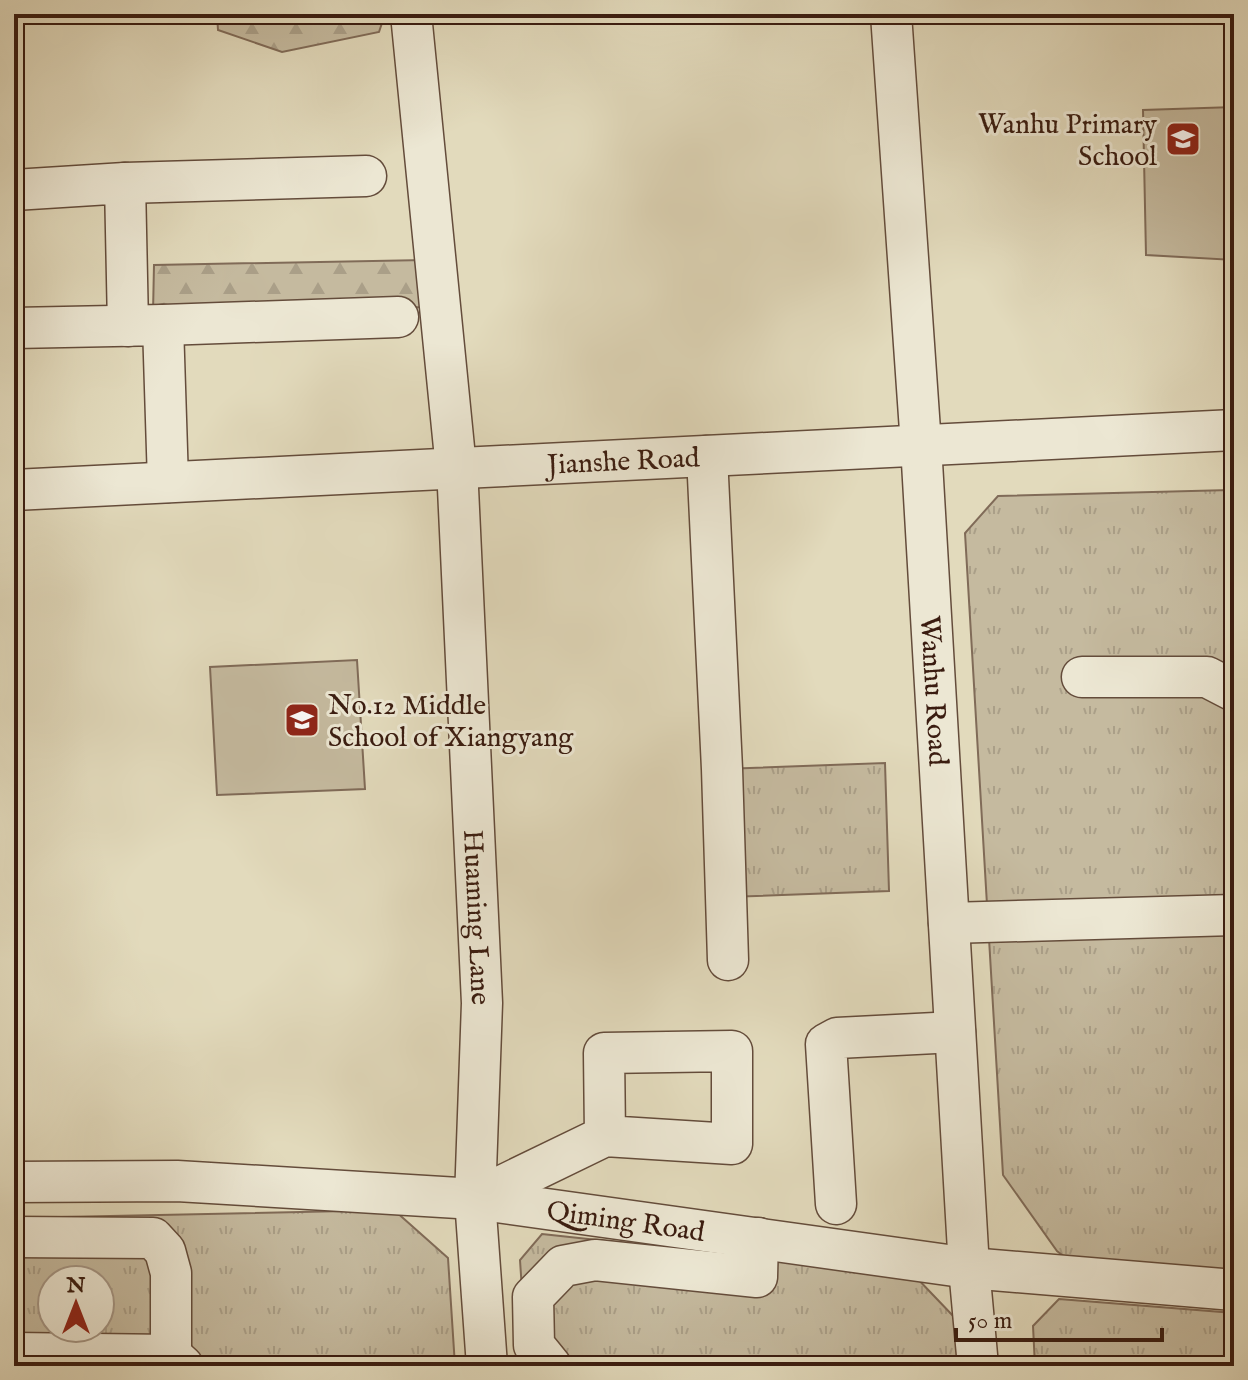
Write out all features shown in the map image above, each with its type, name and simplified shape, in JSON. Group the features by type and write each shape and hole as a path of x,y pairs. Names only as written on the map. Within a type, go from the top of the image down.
{"street":[{"name":"Huaming Lane","path":"411,14 457,468 482,1003 475,1199 487,1366"},
{"name":"Wanhu Road","path":"891,14 921,445 969,1268 978,1366"},
{"path":"14,190 125,183 366,176"},
{"path":"125,183 168,482"},
{"path":"14,328 398,317"},
{"name":"Jianshe Road","path":"14,490 1234,430"},
{"path":"707,456 728,960"},
{"path":"1082,677 1207,677 1234,691"},
{"path":"949,923 1234,915"},
{"path":"836,1204 826,1044 837,1038 955,1032"},
{"path":"475,1199 605,1136"},
{"name":"Qiming Road","path":"14,1182 177,1181 475,1199 969,1268 1234,1290"},
{"path":"14,1237 153,1238 165,1251 171,1273 177,1360 14,1353"},
{"path":"551,1366 534,1345 533,1297 563,1266 595,1260 757,1277 758,1238"}],"green space":[{"path":"217,14 385,14 379,32 282,52 218,30"},
{"path":"1234,107 1234,260 1146,255 1143,110"},
{"path":"425,260 427,307 153,313 154,265"},
{"path":"1230,490 1234,508 1234,1290 1092,1278 1057,1251 1003,1175 965,533 998,496"},
{"path":"357,660 365,789 217,795 210,667"},
{"path":"885,763 889,891 727,897 722,769"},
{"path":"394,1210 448,1258 455,1366 14,1366 14,1218"},
{"path":"542,1234 913,1274 956,1319 958,1366 527,1366 520,1260"},
{"path":"1059,1299 1234,1313 1234,1366 1035,1366 1033,1326"}],"place":[{"name":"Wanhu Primary School","path":"1183,139"},
{"name":"No.12 Middle School of Xiangyang","path":"302,720"}]}
